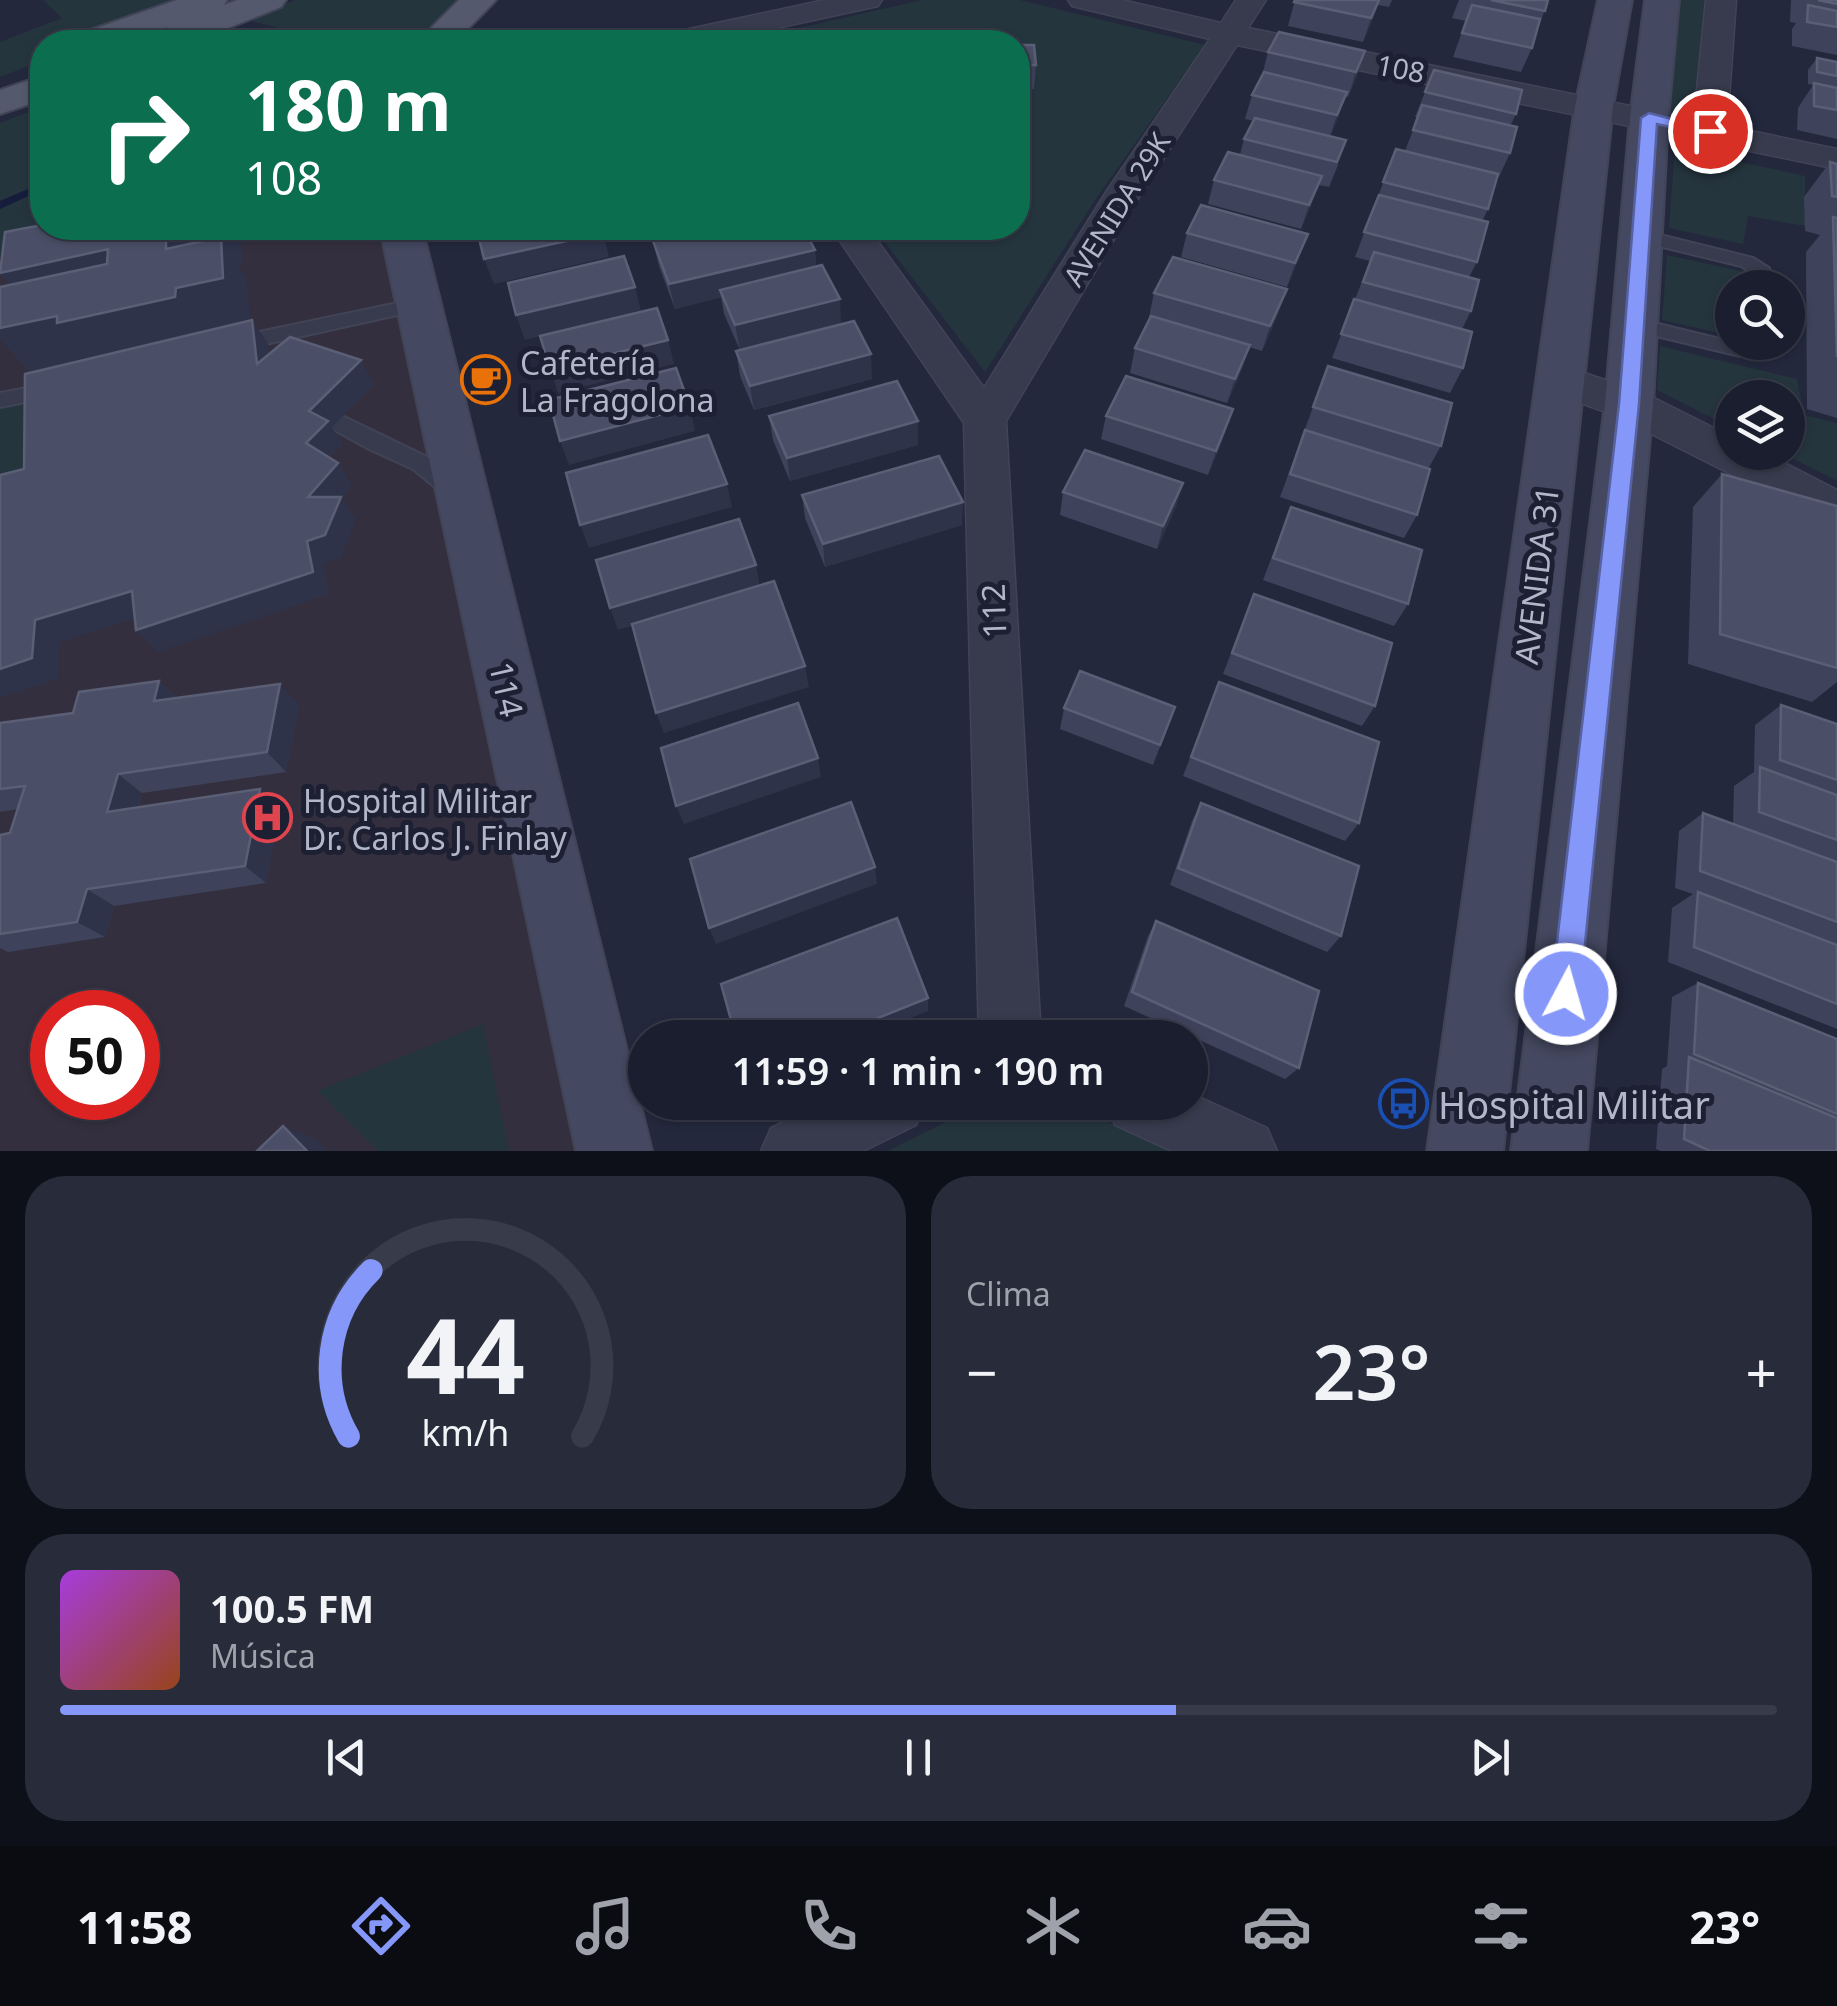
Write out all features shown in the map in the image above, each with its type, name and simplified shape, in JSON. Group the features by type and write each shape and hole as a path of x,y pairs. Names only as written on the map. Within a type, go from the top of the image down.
{"main road":[{"path":"126,30 210,0"},
{"path":"190,30 269,0"},
{"path":"448,30 479,0"},
{"name":"AVENIDA 31","path":"1465,1151 1594,106 1615,0"},
{"path":"1549,1151 1629,404 1649,118 1662,0"},
{"path":"0,77 30,80"},
{"path":"0,103 30,87"},
{"name":"114","path":"403,240 614,1151"}],"street":[{"path":"759,30 867,0"},
{"name":"108","path":"1083,0 1837,159"},
{"name":"AVENIDA 29K","path":"985,420 1124,192 1251,0"},
{"path":"1710,131 1721,0"},
{"path":"858,240 985,420"},
{"path":"1560,380 1629,404 1837,510"},
{"name":"112","path":"985,420 1009,1020"},
{"path":"794,1151 857,1120"},
{"path":"1177,1120 1244,1151"}],"lane":[{"path":"1640,236 1748,262 1760,270"},
{"path":"219,348 417,305"},
{"path":"320,346 327,324"},
{"path":"1634,324 1715,342"},
{"path":"0,400 70,386"},
{"path":"302,390 302,402 331,422 420,463 462,497"}],"shaded area":[{"path":"43,0 213,0 127,30 31,30 62,18"},
{"path":"295,0 458,0 429,30 289,30 247,20"},
{"path":"922,0 1020,0 1205,45 1097,197 985,372 883,240 1030,240 1030,30 790,30"},
{"path":"1673,0 1711,0 1701,123 1658,115"},
{"path":"30,30 30,66 0,77 0,42"},
{"path":"30,112 30,240 43,240 0,257 0,123"},
{"path":"1675,148 1805,176 1805,226 1748,216 1743,244 1669,228"},
{"name":"Hospital Militar Dr. Carlos J. Finlay","path":"43,240 404,240 619,1151 0,1151 0,257"},
{"path":"1667,255 1736,270 1715,270 1715,332 1662,320"},
{"path":"1660,346 1797,380 1715,380 1715,419 1657,390"},
{"path":"37,384 33,486 0,495 0,394"},
{"path":"1805,415 1837,423 1837,481 1805,465"},
{"path":"483,1024 509,1151 378,1151 317,1091"},
{"path":"950,1120 1104,1120 1172,1151 888,1151"}],"building":[{"path":"1295,0 1379,0 1371,18"},
{"path":"1491,0 1548,0 1545,11"},
{"path":"1472,5 1540,19 1532,48 1462,33"},
{"path":"1808,5 1837,11 1837,27 1807,22"},
{"path":"1279,32 1365,51 1356,72 1268,52"},
{"path":"1030,45 1034,45 1036,65 1030,65"},
{"path":"1817,58 1837,62 1837,76 1817,72"},
{"path":"1434,70 1522,90 1516,114 1425,92"},
{"path":"1264,72 1347,92 1337,115 1252,95"},
{"path":"1814,83 1837,88 1837,110 1814,106"},
{"path":"1422,105 1517,127 1510,153 1413,130"},
{"path":"1255,118 1346,140 1337,162 1244,139"},
{"path":"1396,149 1498,174 1488,209 1383,182"},
{"path":"1228,152 1322,176 1309,205 1214,180"},
{"path":"1830,162 1837,164 1837,197 1832,196"},
{"path":"1379,195 1488,222 1477,262 1364,232"},
{"path":"1201,205 1308,234 1295,263 1187,233"},
{"path":"1833,217 1837,218 1837,357"},
{"path":"30,227 30,240 166,240 166,249 221,240 223,278 176,288 175,297 57,323 57,316 0,328 0,287 107,264 108,249 0,273 5,232"},
{"path":"479,240 571,240 484,259"},
{"path":"810,240 815,250 669,284 653,241"},
{"path":"1374,252 1479,280 1471,311 1363,282"},
{"path":"624,256 635,287 516,315 508,283"},
{"path":"1173,257 1287,289 1270,326 1154,293"},
{"path":"822,265 840,299 735,325 720,290"},
{"path":"1354,299 1472,332 1463,368 1341,334"},
{"path":"657,308 668,340 550,369 540,336"},
{"path":"1151,316 1250,345 1235,379 1135,348"},
{"path":"252,320 257,364 290,337 361,360 309,411 328,421 306,443 338,463 308,497 341,497 325,535 307,541 313,572 136,630 132,591 35,620 32,658 0,669 0,475 24,469 25,374"},
{"path":"854,321 871,354 750,386 736,351"},
{"path":"1328,366 1452,403 1441,446 1313,407"},
{"path":"676,368 690,407 560,441 549,400"},
{"path":"1126,376 1233,409 1216,451 1106,416"},
{"path":"897,381 918,421 787,458 769,416"},
{"path":"1305,430 1430,469 1417,515 1290,474"},
{"path":"708,435 727,484 580,525 566,473"},
{"path":"1085,450 1183,483 1163,526 1063,492"},
{"path":"939,456 963,502 823,544 802,495"},
{"path":"1722,474 1837,506 1837,668 1720,634"},
{"path":"1291,507 1422,550 1408,604 1273,558"},
{"path":"739,519 756,565 610,608 596,560"},
{"path":"774,581 805,666 656,713 632,624"},
{"path":"1254,594 1392,643 1375,706 1232,653"},
{"path":"1080,671 1175,707 1160,745 1064,708"},
{"path":"159,681 154,701 280,684 267,752 118,774 107,812 260,789 245,866 87,889 77,922 0,934 0,835 10,833 25,786 0,789 0,723 73,713 79,692"},
{"path":"1219,682 1379,742 1359,823 1191,757"},
{"path":"798,703 818,758 676,806 661,748"},
{"path":"1781,705 1837,724 1837,780 1780,760"},
{"path":"1760,767 1837,795 1837,840 1759,812"},
{"path":"851,802 875,867 709,928 690,859"},
{"path":"1201,803 1359,866 1341,936 1178,868"},
{"path":"1703,813 1837,862 1837,922 1700,871"},
{"path":"1698,892 1837,945 1837,1004 1694,947"},
{"path":"897,918 928,998 873,1020 731,1020 721,984"},
{"path":"1156,921 1319,991 1299,1068 1208,1027 1208,1020 1194,1020 1132,992"},
{"path":"1698,983 1837,1039 1837,1114 1694,1054"},
{"path":"1689,1057 1837,1118 1837,1151 1710,1151 1684,1139"},
{"path":"283,1126 307,1151 257,1151"}],"waterway":[{"path":"0,205 30,191"}],"place":[{"name":"Cafetería La Fragolona","path":"485,380"},
{"name":"Hospital Militar Dr. Carlos J. Finlay","path":"268,818"},
{"name":"Hospital Militar","path":"1403,1104"}],"route":[{"path":"1566,994 1629,404 1649,118 1710,131"}]}
